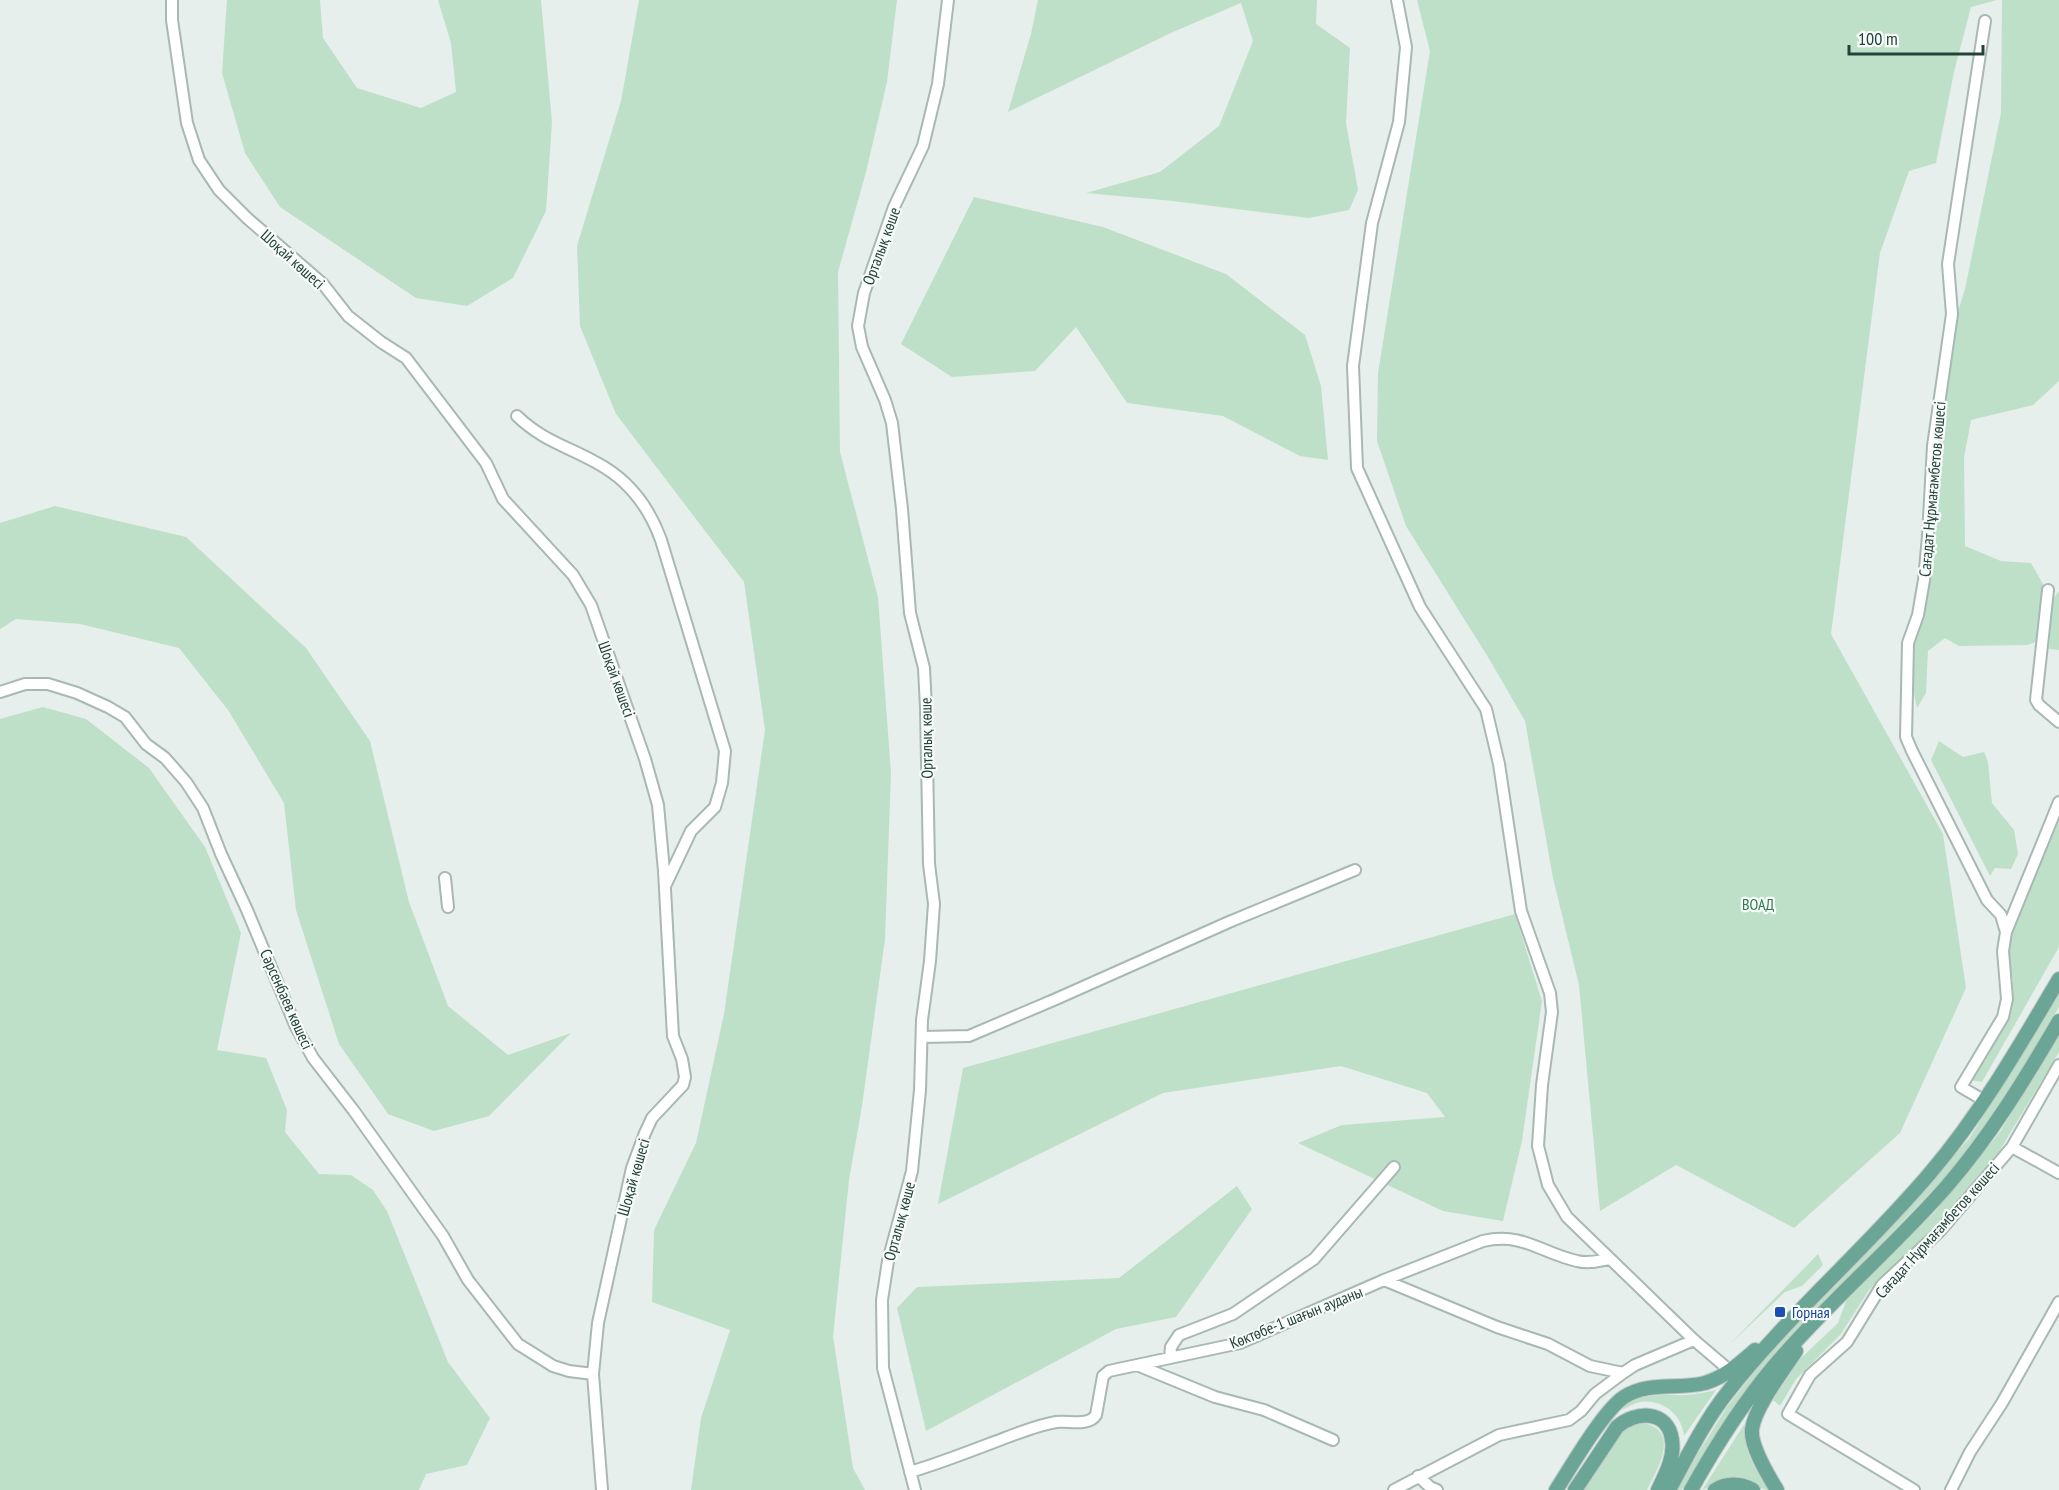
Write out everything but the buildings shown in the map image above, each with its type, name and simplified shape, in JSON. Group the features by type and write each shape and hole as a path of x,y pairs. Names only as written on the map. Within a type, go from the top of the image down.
{"main road":[{"path":"1669,1490 1735,1375 1789,1322 1931,1172 1985,1101 2059,979"},
{"path":"1691,1490 1713,1450 1774,1366 1815,1321 1902,1236 1983,1142 2003,1114 2059,1021"},
{"path":"1777,1490 1756,1450 1752,1431 1757,1413 1815,1321"},
{"path":"1556,1490 1607,1413 1624,1396 1652,1387 1704,1383 1735,1375"},
{"path":"1575,1490 1617,1427 1626,1420 1645,1414 1665,1424 1673,1441 1670,1463 1658,1490"},
{"path":"1715,1490 1734,1484 1750,1488"}],"street":[{"name":"Шоқай көшесі","path":"172,0 172,20 187,123 199,160 219,190 247,218 323,284 348,316 406,358 486,463 503,499 573,575 591,606 645,759 658,806 674,1036 685,1077 683,1085 652,1119 632,1168 597,1323 593,1374 602,1490"},
{"name":"Орталық көше","path":"915,1490 883,1368 882,1300 888,1261 912,1171 934,904 929,864 924,668 910,613 902,508 892,423 885,400 862,347 858,326 864,293 894,207 923,146 938,84 948,0"},
{"path":"1397,0 1407,47 1399,122 1372,223 1353,366 1357,468 1420,608 1486,709 1499,764 1521,911 1550,993 1552,1012 1542,1085 1538,1146 1548,1185 1567,1217 1694,1340 1735,1375"},
{"name":"Сағадат Нұрмағамбетов көшесі","path":"1985,21 1948,264 1952,314 1933,446 1924,580 1918,615 1908,643 1905,712 1906,737 1912,751 1987,900 2001,915 2006,932"},
{"path":"517,416 540,436 598,464 623,481 650,512 662,540 724,751 722,783 715,807 691,831 665,887"},
{"path":"2048,590 2037,700 2039,705 2059,722"},
{"name":"Сәрсенбаев көшесі","path":"0,692 26,684 48,684 77,693 108,707 125,717 146,744 165,758 186,782 203,808 296,1027 313,1058 354,1111 443,1236 468,1280 518,1344 553,1366 593,1374"},
{"path":"1985,1101 1961,1087 2003,1017 2007,999 2003,951 2006,932 2059,802"},
{"path":"922,1037 969,1036 1229,922 1355,870"},
{"path":"446,878 448,907"},
{"name":"Сағадат Нұрмағамбетов көшесі","path":"1914,1490 1788,1414 1809,1375 1847,1342 1882,1285 1940,1231 2012,1147 2059,1065"},
{"path":"2012,1147 2059,1173"},
{"path":"1170,1358 1171,1347 1179,1335 1233,1314 1314,1259 1394,1167"},
{"name":"Көктөбе-1 шағын ауданы","path":"910,1472 952,1459 1024,1431 1058,1422 1093,1420 1096,1415 1103,1376 1109,1371 1240,1343 1384,1280 1483,1241 1500,1237 1515,1239 1578,1262 1591,1263 1609,1259"},
{"path":"1384,1280 1497,1327 1548,1344 1590,1366 1623,1373"},
{"path":"1951,1490 1970,1452 2002,1403 2059,1302"},
{"path":"1394,1490 1499,1435 1569,1420 1581,1411 1595,1394 1635,1365 1694,1340"},
{"path":"1137,1365 1215,1397 1264,1410 1333,1440"},
{"path":"1418,1476 1437,1490"}],"green space":[{"path":"227,0 320,0 323,38 357,88 421,108 456,92 451,43 438,0 541,0 552,122 546,211 513,278 467,306 416,298 280,207 245,153 222,73"},
{"path":"639,0 897,0 887,82 866,172 838,272 840,452 878,597 891,773 885,939 862,1106 849,1180 833,1336 853,1468 865,1490 691,1490 701,1418 730,1330 652,1302 654,1230 696,1143 724,1014 765,730 744,582 616,414 580,326 577,246 621,101"},
{"path":"1038,0 1317,0 1316,24 1350,48 1346,123 1358,190 1349,210 1309,218 1086,193 1160,172 1219,126 1253,41 1241,3 1173,32 1008,112 1031,34"},
{"name":"ВОАД","path":"1417,0 1997,0 1971,7 1954,72 1936,163 1909,171 1880,253 1831,634 1943,834 1966,988 1900,1133 1794,1228 1676,1165 1600,1211 1579,985 1553,878 1525,721 1406,526 1377,441 1378,373 1430,51"},
{"path":"2002,0 2059,0 2059,381 2033,405 1971,420 1964,458 1965,546 2001,561 2031,563 2043,584 2038,641 2027,645 1959,646 1945,638 1928,651 1926,693 1917,708 1910,675 1911,641 1926,605 1935,550 1946,377 1953,327 1965,289 2001,113"},
{"path":"974,197 1103,227 1226,274 1305,335 1321,386 1328,460 1300,456 1223,416 1127,403 1076,327 1035,371 952,377 901,344"},
{"path":"55,506 186,537 306,648 370,741 409,902 448,1006 508,1055 571,1033 489,1116 434,1131 388,1114 339,1044 296,910 284,803 228,710 179,648 80,624 16,619 0,629 0,523"},
{"path":"2059,591 2059,650 2049,649 2053,599"},
{"path":"43,707 86,719 149,768 205,847 241,933 217,1050 266,1058 287,1110 285,1132 319,1174 351,1175 373,1190 387,1211 448,1362 490,1418 467,1465 426,1474 419,1490 0,1490 0,719"},
{"path":"1939,741 1963,757 1984,752 1988,762 1992,803 2014,830 2018,854 2011,869 1995,868 1990,876 1931,760"},
{"path":"2059,821 2059,947 1982,1082 1970,1080 2010,1003 2013,981 2008,952 2015,924"},
{"path":"1515,914 1542,1001 1522,1141 1503,1221 1443,1211 1298,1143 1342,1125 1445,1117 1427,1093 1341,1066 1163,1093 938,1204 963,1068"},
{"path":"2059,994 2059,1007 2012,1089 1976,1145 1785,1344 1731,1411 1682,1490 1675,1490 1727,1407 1780,1339 1969,1139"},
{"path":"2059,1035 2059,1052 2000,1150 1939,1222 1869,1290 1841,1334 1796,1379 1780,1406 1773,1400 1799,1360 1838,1323 1848,1296 1934,1213 2000,1132"},
{"path":"1237,1186 1252,1209 1176,1317 1116,1329 926,1431 897,1308 917,1287 1119,1278"},
{"path":"1818,1254 1823,1265 1802,1286 1785,1292 1729,1345"},
{"path":"1716,1390 1684,1436 1675,1415 1656,1403 1640,1402 1622,1410 1628,1404 1644,1397 1687,1395"},
{"path":"1644,1423 1661,1434 1664,1443 1660,1462 1647,1490 1582,1490 1621,1432 1630,1426"},
{"path":"1745,1423 1748,1450 1754,1466 1769,1490 1751,1483 1740,1482 1702,1490"}],"place":[{"name":"Горная","path":"1780,1312"}]}
